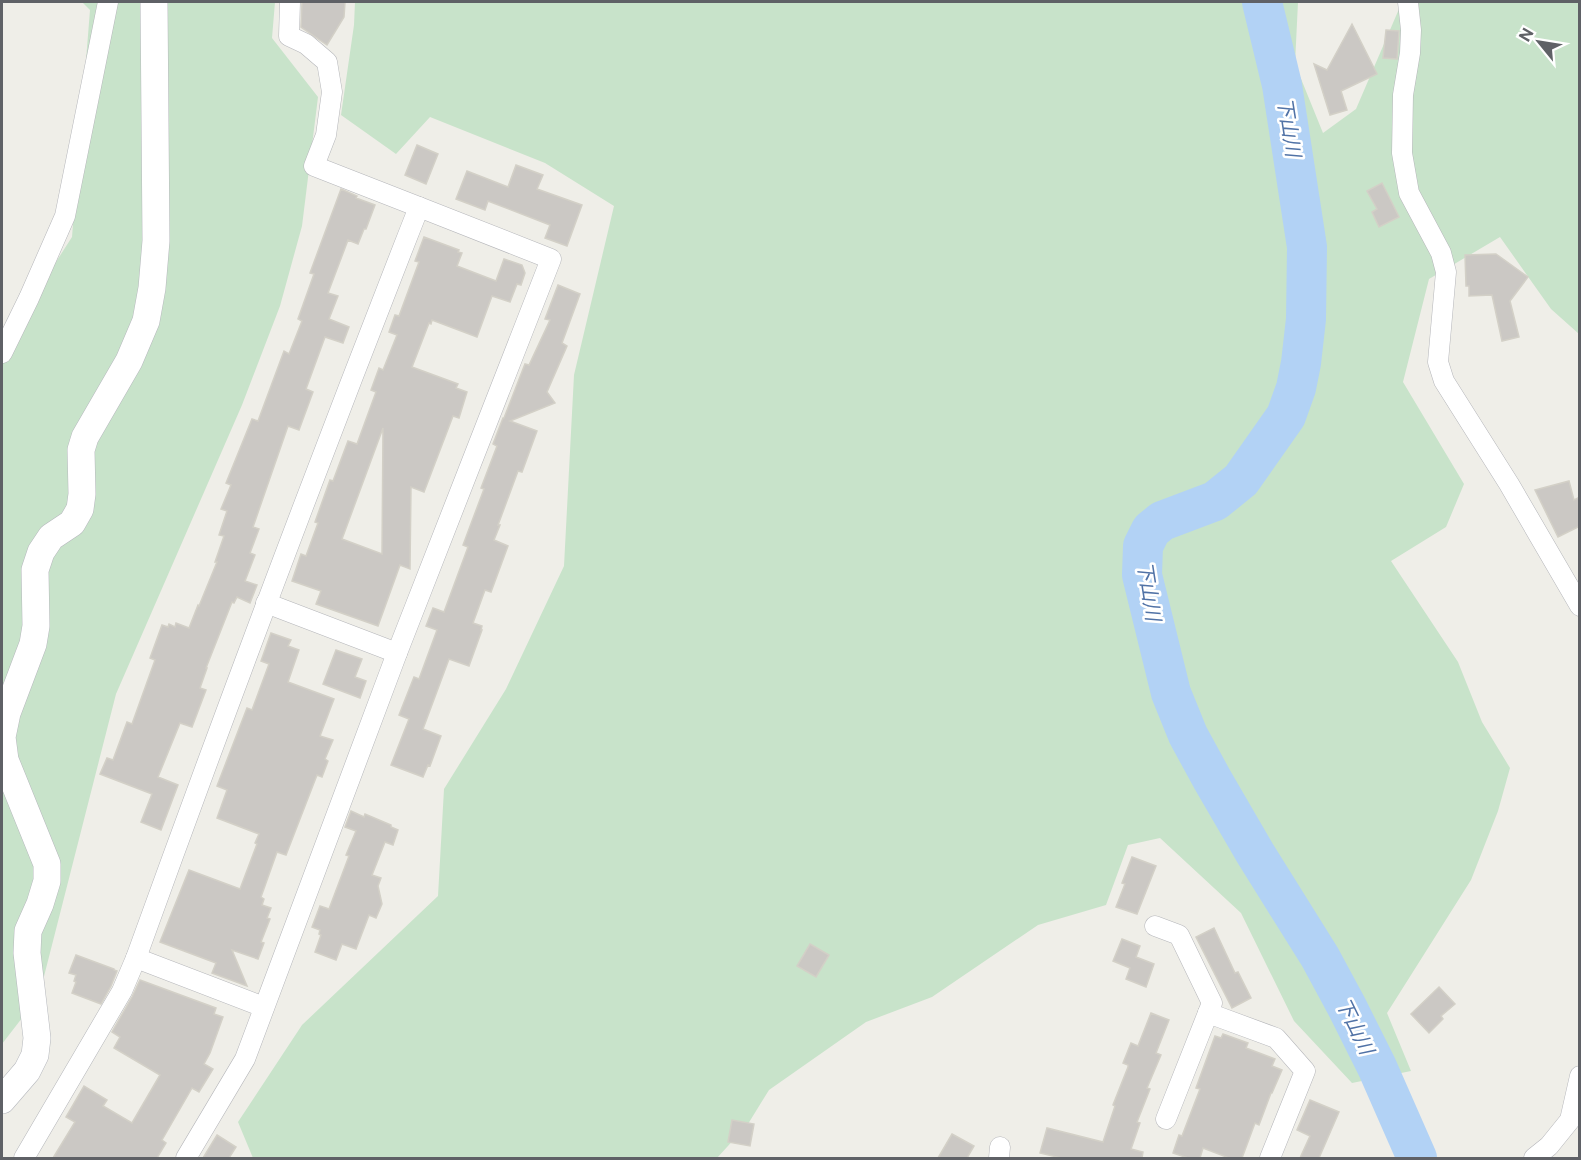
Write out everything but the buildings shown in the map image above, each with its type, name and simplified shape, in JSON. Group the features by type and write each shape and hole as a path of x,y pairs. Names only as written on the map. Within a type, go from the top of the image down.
{"street":[{"path":"2,353 65,216 108,2"},
{"path":"2,1100 27,1071 35,1055 37,1038 27,952 28,931 47,882 47,864 5,760 2,737 7,713 33,644 36,626 35,570 41,552 51,537 72,523 81,509 81,450 85,436 129,361 146,321 152,288 156,241 154,2"},
{"path":"186,1158 245,1059 397,653 551,259 314,166 326,135 332,92 327,62 306,44 289,36 290,2"},
{"path":"1408,2 1411,30 1410,53 1403,95 1402,153 1409,193 1441,253 1446,272 1438,362 1444,381 1509,484 1580,606"},
{"path":"24,1158 122,991 266,603 419,207"},
{"path":"266,603 397,653"},
{"path":"1155,926 1179,935 1212,1003 1166,1119"},
{"path":"136,957 264,1007"},
{"path":"1208,1013 1275,1038 1305,1071 1270,1158"},
{"path":"1534,1158 1549,1146 1570,1120 1580,1076"}],"green space":[{"path":"82,2 275,2 272,38 318,97 302,226 280,306 242,405 116,694 39,996 2,1044 2,346 72,237 90,10"},
{"path":"355,2 1298,2 1295,64 1323,133 1356,109 1402,2 1579,2 1579,334 1551,309 1500,237 1429,279 1403,382 1464,484 1446,527 1391,561 1458,662 1482,722 1510,768 1498,811 1471,880 1387,1013 1411,1071 1352,1083 1294,1021 1241,913 1160,838 1128,845 1106,905 1038,925 932,997 866,1022 769,1090 748,1124 717,1158 253,1158 238,1122 302,1025 438,896 444,789 506,689 564,566 574,375 614,206 545,163 430,117 396,154 341,115 354,25"}],"waterway":[{"name":"下山川","path":"1262,2 1282,85 1307,247 1306,319 1296,388 1286,416 1241,480 1215,501 1162,521 1151,530 1143,546 1142,575 1171,693 1188,735 1255,853 1320,957 1377,1067 1417,1158"}]}
